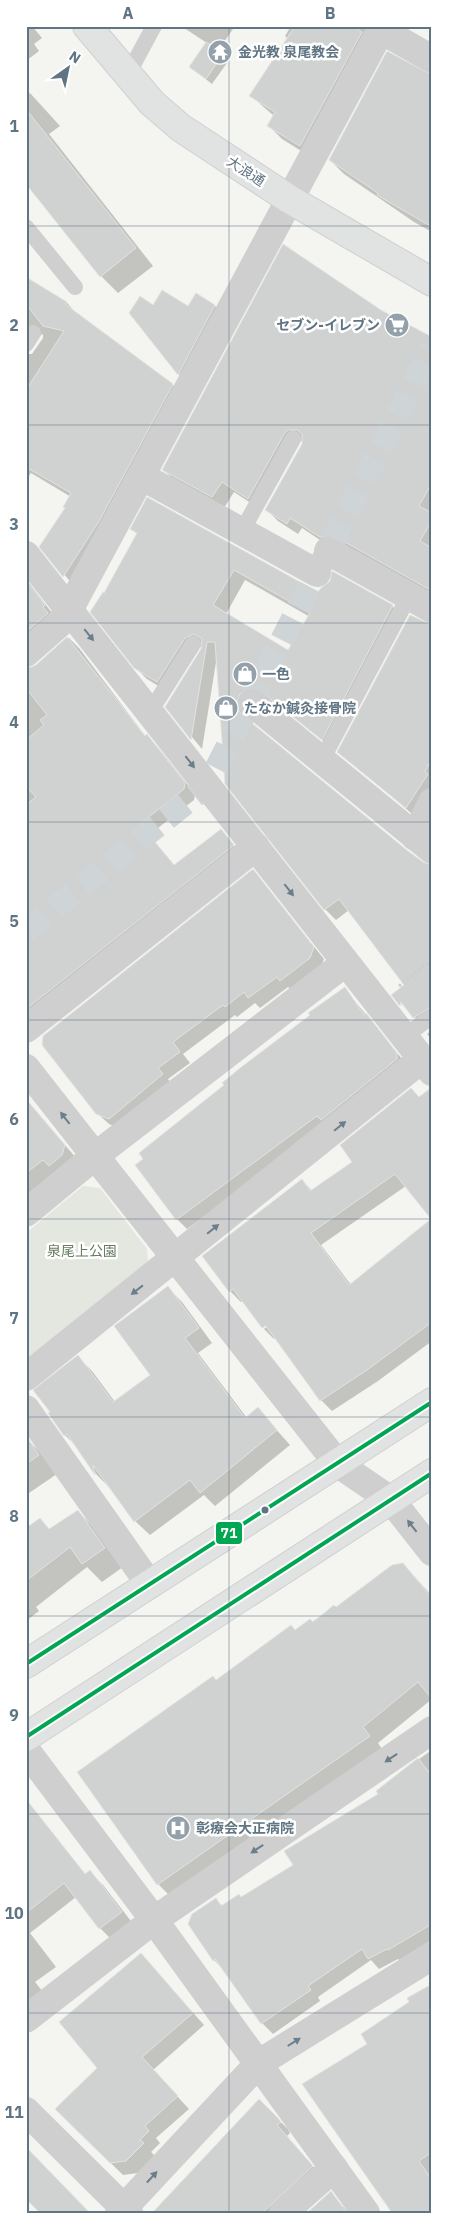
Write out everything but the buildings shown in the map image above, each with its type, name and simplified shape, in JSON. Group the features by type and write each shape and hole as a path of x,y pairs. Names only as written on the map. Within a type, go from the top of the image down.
{"main road":[{"name":"大浪通","path":"87,26 127,76 152,103 181,128 289,199 432,282"},
{"path":"26,1664 432,1402"},
{"path":"26,1737 432,1473"}],"street":[{"path":"26,653 59,624 69,610 382,28 432,59"},
{"path":"141,476 242,531 323,562 420,603"},
{"path":"26,555 427,1066 26,1377"},
{"path":"252,703 423,844 432,802"},
{"path":"26,1028 256,847"},
{"path":"26,1213 95,1156 345,962"},
{"path":"26,1068 338,1464 391,1500 432,1552"},
{"path":"26,1409 150,1584"},
{"path":"26,2020 154,1920 432,1730"},
{"path":"26,1750 154,1920 366,2213"},
{"path":"26,2111 124,2211 259,2064 432,1956"},
{"path":"283,2213 334,2168"}],"lane":[{"path":"127,76 154,26"},
{"path":"26,227 75,287"},
{"path":"242,531 292,439"},
{"path":"322,760 420,603"},
{"path":"150,712 193,644"},
{"path":"404,1037 432,1016"}],"path":[{"path":"378,1004 432,960"}],"green space":[{"name":"泉尾上公園","path":"83,1186 100,1188 147,1249 148,1262 26,1362 26,1233"}],"tunnel":[{"path":"26,931 208,785 432,347"}],"transit line":[{"name":"71","path":"26,1664 432,1402"},
{"name":"71","path":"26,1737 432,1473"}],"place":[{"name":"金光教 泉尾教会","path":"220,52"},
{"name":"セブン-イレブン","path":"397,325"},
{"name":"一色","path":"245,674"},
{"name":"たなか鍼灸接骨院","path":"226,708"},
{"name":"彰療会大正病院","path":"178,1828"}]}
